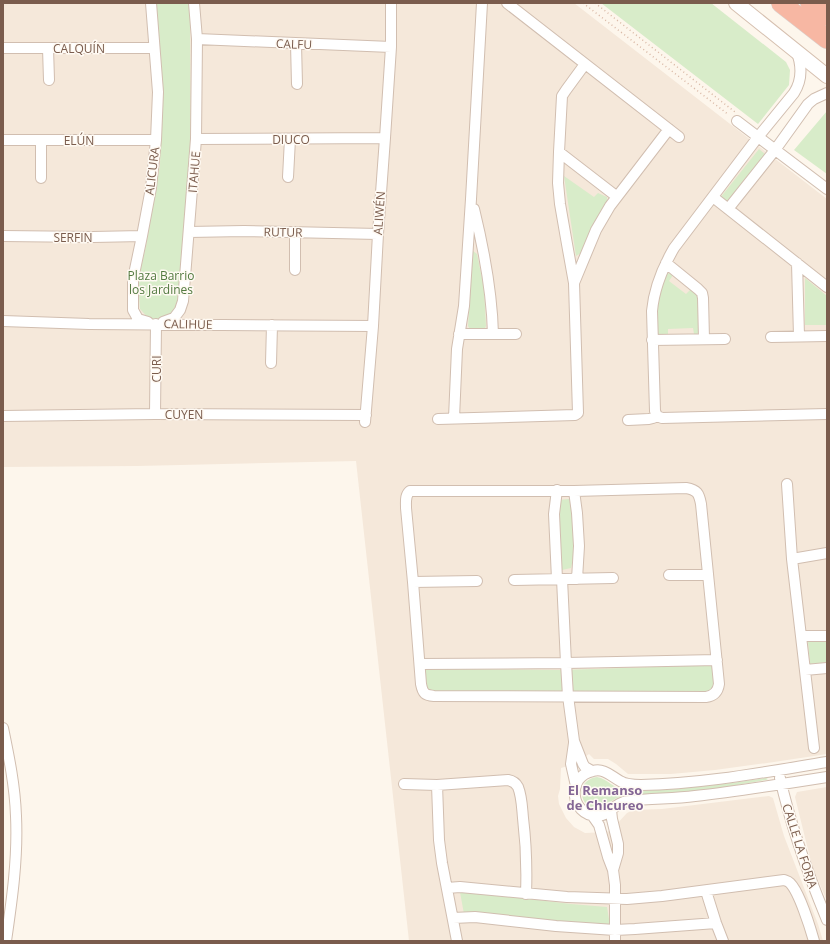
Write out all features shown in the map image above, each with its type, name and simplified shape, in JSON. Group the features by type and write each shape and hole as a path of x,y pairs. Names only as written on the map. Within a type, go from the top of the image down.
{"highway":[{"path":"781,3 827,39"},
{"path":"810,3 827,16"}],"street":[{"name":"ALICURA","path":"151,3 158,92 156,140 151,188 133,279 133,310 138,319 156,324"},
{"name":"ITAHUE","path":"156,324 174,318 180,310 183,301 196,139 197,39 194,3"},
{"name":"ALIWÉN","path":"365,418 373,326 391,47 391,3"},
{"path":"454,418 457,349 464,306 482,3"},
{"path":"507,3 679,137"},
{"path":"736,3 827,76"},
{"name":"CALFU","path":"197,39 391,47"},
{"path":"296,44 296,84"},
{"name":"CALQUÍN","path":"3,48 154,48"},
{"path":"48,48 49,80"},
{"path":"657,416 655,411 652,303 658,282 674,248 798,87 801,69 796,50"},
{"path":"438,419 575,416 578,414 574,283 558,183 562,96 585,64"},
{"path":"728,209 808,104 814,99 827,93"},
{"path":"737,117 774,150 827,189"},
{"path":"574,283 596,230 616,196 669,129"},
{"name":"DIUCO","path":"196,139 385,138"},
{"path":"288,177 290,139"},
{"name":"ELÚN","path":"3,140 156,140"},
{"path":"41,140 41,178"},
{"path":"559,152 616,196"},
{"path":"712,197 827,287"},
{"path":"471,199 488,275 493,334"},
{"name":"RUTUR","path":"189,232 244,231 378,234"},
{"path":"295,232 295,270"},
{"name":"SERFIN","path":"3,236 142,236"},
{"path":"666,263 702,293 704,339"},
{"path":"797,263 799,336"},
{"name":"CALIHUE","path":"3,322 373,326"},
{"name":"CURI","path":"155,414 156,324"},
{"path":"271,363 272,325"},
{"path":"459,334 516,334"},
{"path":"771,338 827,336"},
{"path":"652,340 726,339"},
{"name":"CUYEN","path":"3,416 155,414 365,418"},
{"path":"628,420 649,419 657,416 662,418 827,414"},
{"path":"787,484 792,559 814,748"},
{"path":"686,488 697,493 701,504 717,660 719,687 716,693 710,697 434,696 425,694 422,691 406,508 407,493 410,491 574,490 686,488"},
{"path":"557,490 554,514 568,696 574,741 583,764 592,771"},
{"path":"574,490 579,546 577,579"},
{"path":"792,559 827,553"},
{"path":"669,576 708,575"},
{"path":"514,580 613,578"},
{"path":"413,582 477,581"},
{"path":"801,636 827,636"},
{"path":"420,664 717,660"},
{"path":"805,670 827,668"},
{"path":"3,728 9,755 16,817 13,888 6,941"},
{"path":"574,741 571,764 576,786"},
{"path":"827,762 723,778 639,785 626,784 604,771 596,770 582,776 577,782 574,794 577,804 584,812 592,815 602,815 626,801 694,796 827,777"},
{"name":"CALLE LA FORJA","path":"778,770 803,860 827,920"},
{"path":"404,784 437,785 508,780 517,785 522,803 524,825 527,872 526,894"},
{"path":"437,785 439,840 442,864 457,941"},
{"path":"611,810 618,844 618,853 614,870 615,941"},
{"path":"592,815 599,824 608,857 614,870"},
{"path":"447,888 460,887 567,897 627,899 706,891 784,880 789,881 795,889 814,941"},
{"path":"706,891 723,941"},
{"path":"453,918 475,917 556,926 615,930 716,923"}],"path":[{"path":"583,3 737,117"},
{"path":"595,3 737,117"}],"shaded area":[{"path":"3,3 574,3 827,199 827,754 715,770 671,774 628,774 608,759 594,759 589,754 571,765 561,768 560,789 558,796 559,804 566,818 574,827 585,833 607,832 627,813 633,810 662,809 769,796 773,798 784,836 818,924 823,941 409,941 356,461 137,466 3,467"},
{"path":"827,787 827,901 812,866 795,797 797,792"}],"green space":[{"name":"Plaza Barrio los Jardines","path":"154,3 189,3 190,17 191,203 181,300 168,320 150,320 140,309 138,281 146,246 160,165 162,87"},
{"path":"601,3 711,3 786,62 790,70 789,85 758,124"},
{"path":"827,111 827,174 794,150"},
{"path":"759,149 766,155 728,204 720,198"},
{"path":"564,176 594,197 598,193 607,197 607,202 595,221 583,252 576,256"},
{"path":"473,251 477,254 484,288 486,326 484,330 470,329 468,326"},
{"path":"666,273 673,275 669,281 686,294 691,289 698,296 700,331 697,334 694,334 693,328 668,329 668,335 660,335 657,333 656,304"},
{"path":"805,278 827,296 827,325 805,325"},
{"path":"569,499 574,514 576,546 571,568 562,570 558,512 559,500"},
{"path":"827,641 827,662 810,664 808,642"},
{"path":"715,665 716,686 709,693 427,691 425,669 562,670"},
{"path":"597,777 621,789 632,791 684,788 766,778 768,779 700,791 642,794 620,797 603,807 596,808 585,803 582,788 588,780"},
{"path":"460,892 483,893 607,907 610,925 464,914"}],"district":[{"name":"El Remanso de Chicureo","path":"605,798"}]}
